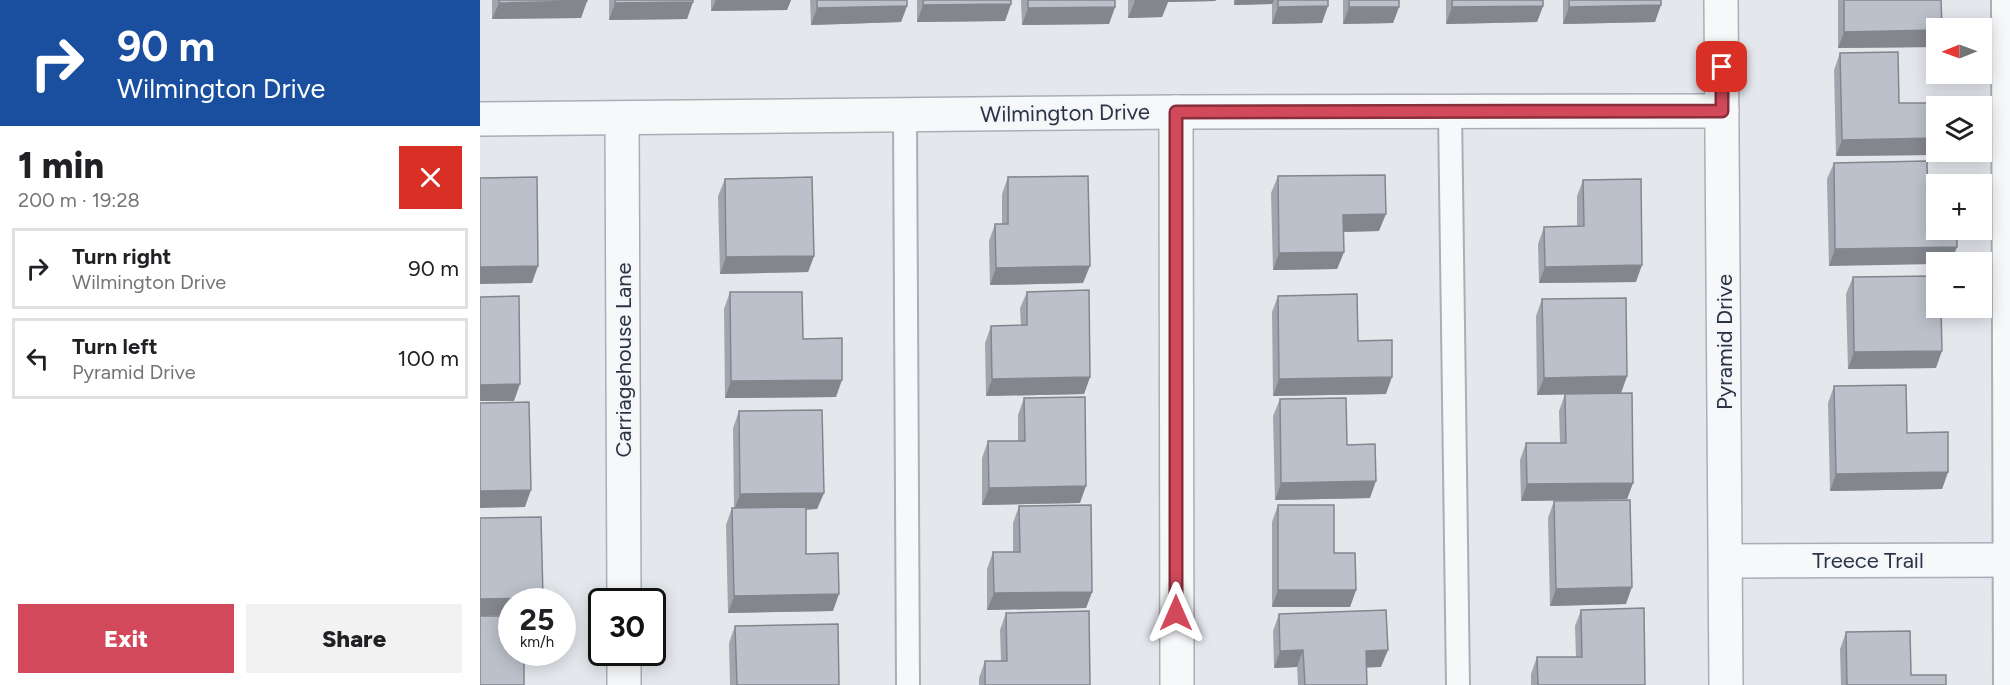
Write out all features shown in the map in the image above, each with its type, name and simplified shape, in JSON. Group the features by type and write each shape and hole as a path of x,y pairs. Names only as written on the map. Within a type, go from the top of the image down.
{"street":[{"name":"Pyramid Drive","path":"1721,0 1726,685"},
{"name":"Wilmington Drive","path":"480,119 1176,112 1722,111"},
{"path":"1176,112 1177,685"},
{"name":"Carriagehouse Lane","path":"622,118 624,588"},
{"name":"Treece Trail","path":"1726,561 2007,560"},
{"path":"624,666 624,685"}],"lane":[{"path":"2003,0 2007,560 2005,685"},
{"path":"1450,111 1458,685"},
{"path":"905,115 908,685"}],"building":[{"path":"499,0 587,0 587,1 499,3"},
{"path":"615,0 693,0 693,2 615,3"},
{"path":"817,0 907,0 907,6 817,8"},
{"path":"923,0 1011,0 1011,4 923,5"},
{"path":"1028,0 1115,0 1115,7 1028,8"},
{"path":"1168,0 1168,1 1135,1"},
{"path":"1278,0 1328,0 1328,6 1278,7"},
{"path":"1349,0 1399,0 1399,7 1349,7"},
{"path":"1452,0 1543,0 1543,6 1452,7"},
{"path":"1569,0 1661,0 1661,5 1569,7"},
{"path":"1844,0 1941,0 1942,18 1926,18 1926,30 1844,32"},
{"path":"1898,52 1899,103 1926,103 1926,138 1842,140 1840,53"},
{"path":"1926,161 1926,240 1957,240 1957,247 1835,249 1834,163"},
{"path":"1385,175 1386,214 1343,215 1344,252 1279,253 1278,176"},
{"path":"1088,176 1090,266 996,268 995,224 1008,224 1008,177"},
{"path":"537,177 538,266 480,267 480,178"},
{"path":"812,177 814,256 726,257 725,179"},
{"path":"1641,179 1642,265 1545,267 1544,227 1584,226 1583,180"},
{"path":"1926,276 1926,318 1941,318 1942,351 1854,352 1853,277"},
{"path":"1089,290 1090,377 992,379 991,326 1027,325 1027,292"},
{"path":"730,292 802,292 803,339 842,338 842,380 731,381"},
{"path":"1357,294 1358,341 1392,340 1392,377 1279,379 1278,296"},
{"path":"519,296 520,384 480,385 480,297"},
{"path":"1626,298 1627,376 1544,378 1542,299"},
{"path":"1906,385 1907,433 1948,432 1948,472 1836,474 1834,386"},
{"path":"1632,393 1633,483 1527,484 1526,443 1566,443 1565,394"},
{"path":"1085,397 1086,486 989,488 988,441 1025,441 1024,398"},
{"path":"1346,398 1347,445 1375,444 1376,481 1281,483 1280,399"},
{"path":"529,402 531,490 480,491 480,403"},
{"path":"822,410 824,493 740,494 739,411"},
{"path":"1630,500 1632,587 1556,589 1554,501"},
{"path":"1091,505 1092,592 994,593 993,552 1020,552 1019,506"},
{"path":"1278,505 1334,505 1334,553 1355,553 1356,590 1278,590"},
{"path":"806,507 806,554 838,553 839,594 734,596 732,508"},
{"path":"541,517 543,588 498,588 498,599 480,599 480,518"},
{"path":"1644,608 1645,685 1538,685 1537,657 1582,657 1581,610"},
{"path":"1386,610 1388,650 1366,651 1367,685 1305,685 1303,650 1280,651 1279,614"},
{"path":"1089,611 1090,685 985,685 985,661 1007,661 1006,613"},
{"path":"480,616 498,616 498,666 524,666 524,685 480,685"},
{"path":"838,624 839,685 737,685 735,626"},
{"path":"1910,631 1911,675 1946,675 1946,685 1847,685 1846,632"}],"route":[{"path":"1176,613 1176,112 1722,111 1722,67"}]}
